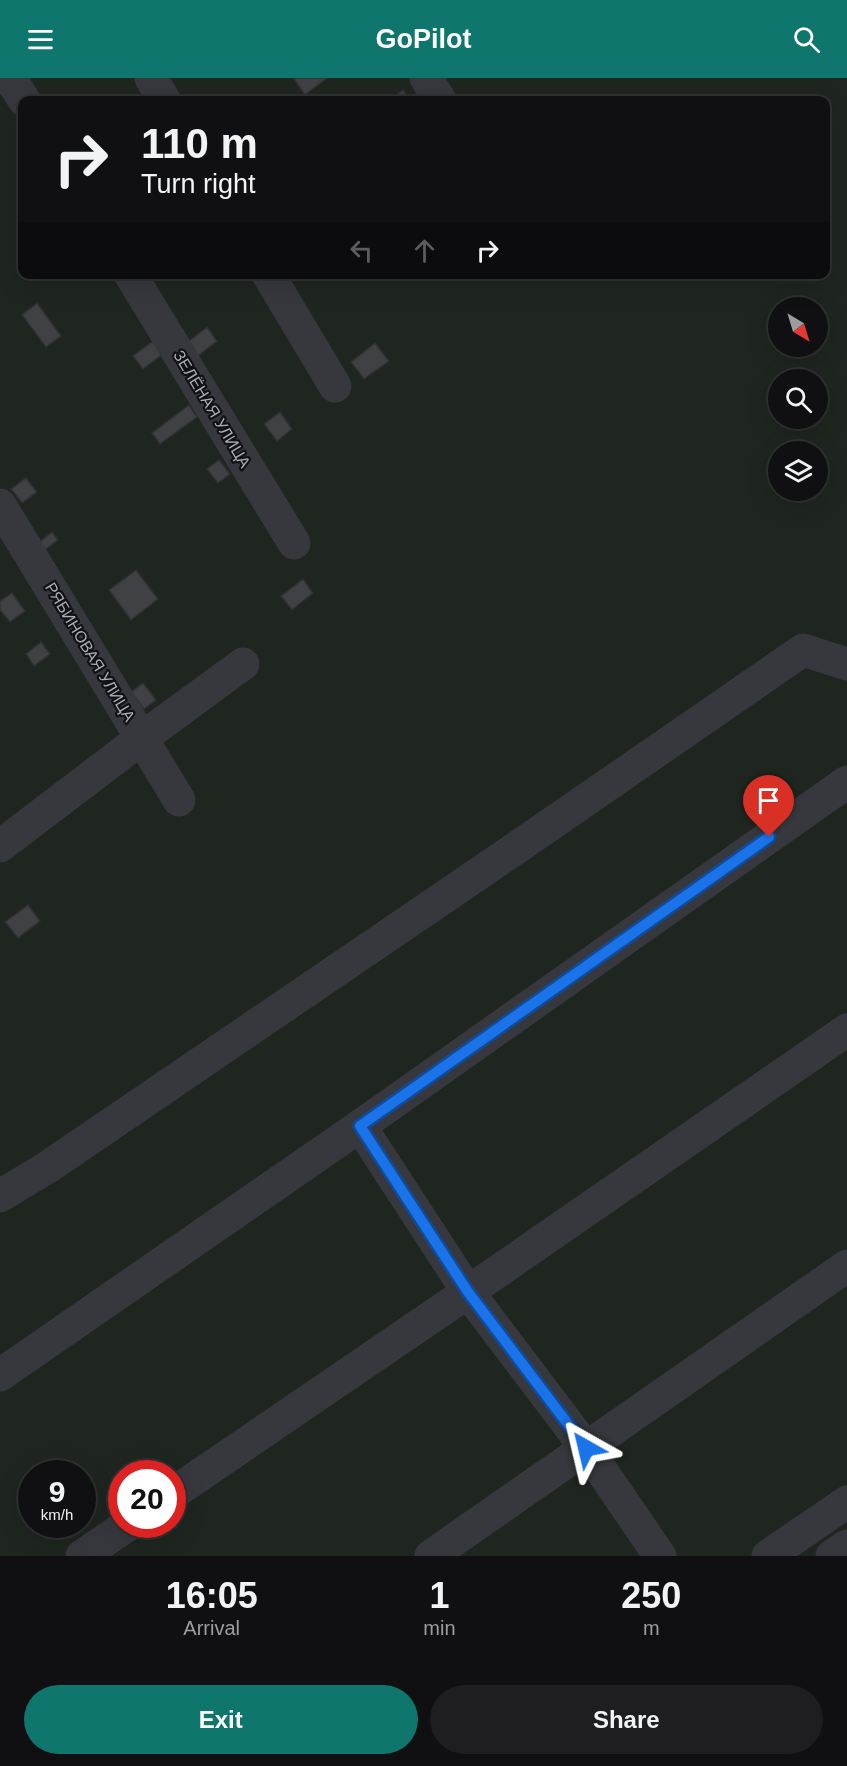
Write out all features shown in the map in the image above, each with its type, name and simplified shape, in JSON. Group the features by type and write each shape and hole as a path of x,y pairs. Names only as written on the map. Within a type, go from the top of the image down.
{"lane":[{"path":"10,78 21,96"},
{"path":"151,78 162,96"},
{"path":"426,78 437,96"},
{"name":"ЗЕЛЁНАЯ УЛИЦА","path":"133,279 294,543"},
{"path":"271,279 335,386"},
{"name":"РЯБИНОВАЯ УЛИЦА","path":"0,505 179,800"},
{"path":"0,1196 48,1167 803,650 847,664"},
{"path":"0,846 243,664"},
{"path":"0,1374 360,1126 847,782"},
{"path":"186,1484 847,1030"},
{"path":"360,1126 468,1292 586,1448 660,1556"},
{"path":"432,1556 847,1266"},
{"path":"768,1556 847,1502"},
{"path":"82,1556 108,1538"},
{"path":"832,1556 847,1546"}],"shaded area":[{"path":"0,78 847,78 847,1556 0,1556"}],"building":[{"path":"327,78 305,95 294,79"},
{"path":"403,90 407,96 395,96"},
{"path":"37,303 61,336 46,347 22,315"},
{"path":"207,327 217,341 194,359 184,345"},
{"path":"153,341 163,354 143,369 133,356"},
{"path":"375,343 389,361 364,379 351,362"},
{"path":"189,405 197,417 160,444 152,433"},
{"path":"280,412 292,429 277,441 264,424"},
{"path":"219,460 230,474 218,483 207,469"},
{"path":"26,478 37,492 22,503 11,489"},
{"path":"52,532 58,540 43,551 37,544"},
{"path":"136,570 158,599 131,620 109,590"},
{"path":"303,579 313,593 292,610 281,596"},
{"path":"12,593 25,611 10,622 0,610 0,601"},
{"path":"41,642 50,654 34,666 26,654"},
{"path":"143,683 156,700 144,709 131,692"},
{"path":"28,905 40,921 18,938 5,922"}],"route":[{"path":"586,1448 468,1292 360,1126 769,837"}]}
